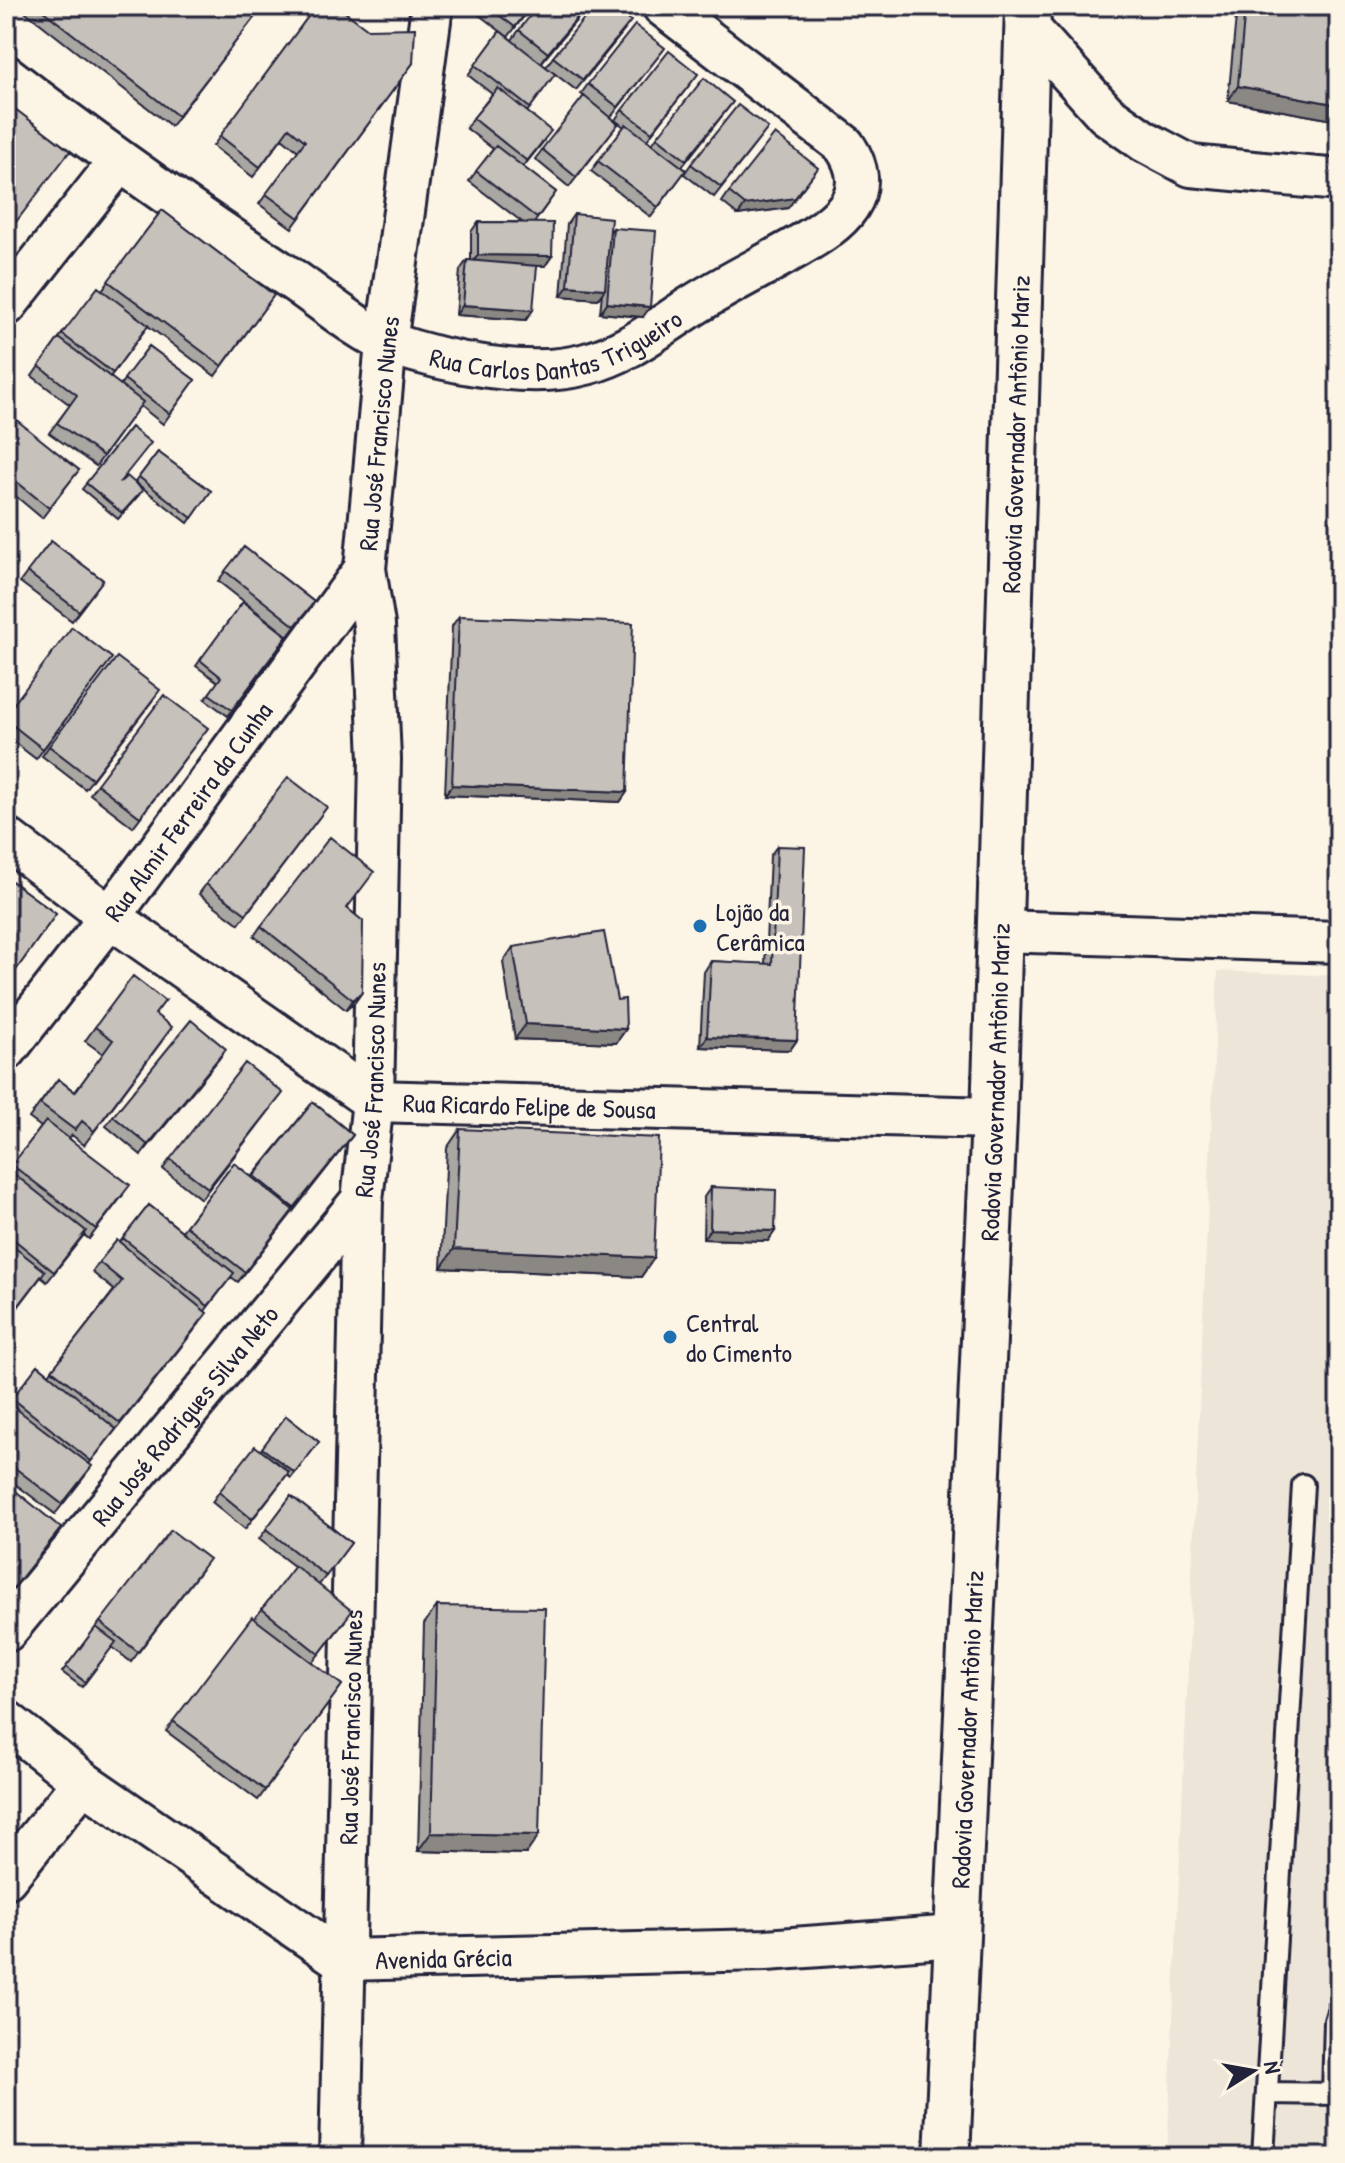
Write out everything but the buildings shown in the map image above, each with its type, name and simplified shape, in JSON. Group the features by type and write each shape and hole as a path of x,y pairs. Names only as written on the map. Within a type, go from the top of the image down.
{"highway":[{"name":"Rodovia Governador Antônio Mariz","path":"947,2157 994,1118 1028,16"}],"street":[{"name":"Rua José Francisco Nunes","path":"340,2157 342,1960 362,1200 373,1101 380,759 374,625 365,569 386,343 432,6"},
{"name":"Rua Carlos Dantas Trigueiro","path":"6,76 118,163 386,343 482,366 544,369 584,365 627,349 696,304 830,228 850,205 857,187 858,172 844,145 663,6"},
{"path":"1028,16 1106,114 1144,141 1191,166 1339,180"},
{"path":"6,305 118,163"},
{"name":"Rua Almir Ferreira da Cunha","path":"6,1050 110,917 365,569"},
{"name":"Rua Ricardo Felipe de Sousa","path":"6,838 110,917 373,1101 994,1118"},
{"path":"998,931 1339,942"},
{"name":"Rua José Rodrigues Silva Neto","path":"6,1631 362,1200"},
{"name":"Avenida Grécia","path":"6,1721 83,1782 342,1960 766,1950 956,1936"},
{"path":"6,1878 83,1782"}],"lane":[{"path":"1263,2157 1303,1485"},
{"path":"1267,2093 1336,2094 1335,2021 1339,2008"}],"shaded area":[{"path":"1218,971 1339,976 1339,2157 1167,2157"}],"place":[{"name":"Lojão da Cerâmica","path":"700,926"},
{"name":"Central do Cimento","path":"670,1337"}]}
